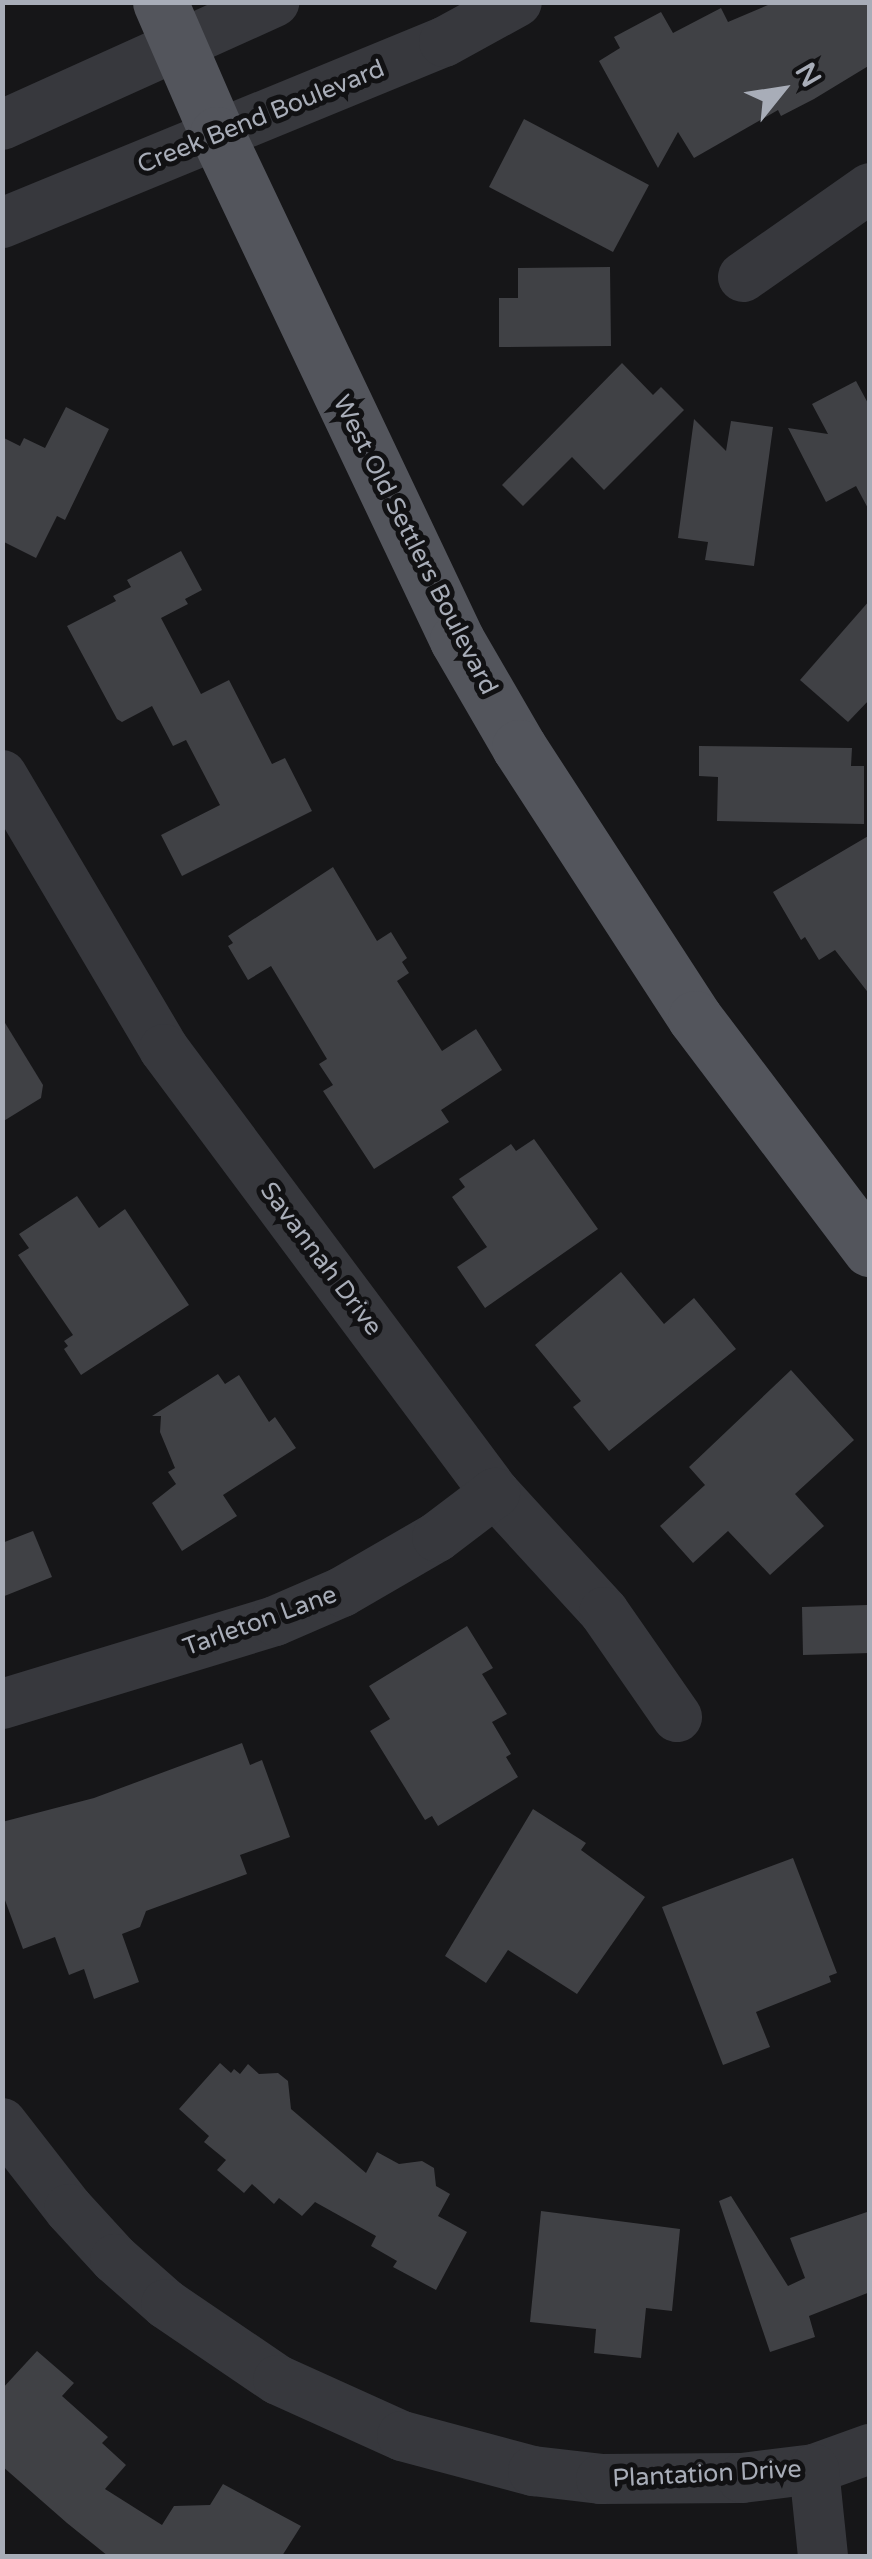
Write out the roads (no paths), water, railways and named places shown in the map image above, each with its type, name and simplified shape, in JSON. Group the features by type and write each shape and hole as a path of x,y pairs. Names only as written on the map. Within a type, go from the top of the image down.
{"main road":[{"name":"West Old Settlers Boulevard","path":"169,23 217,134 457,640 510,732 696,1018 870,1249"}],"street":[{"path":"2,124 169,23 275,2"},
{"name":"Creek Bend Boulevard","path":"2,224 444,42 516,2"},
{"path":"743,277 870,188"},
{"name":"Savannah Drive","path":"2,775 164,1048 495,1492 604,1612 677,1716"},
{"name":"Tarleton Lane","path":"2,1704 309,1607 391,1566 495,1492"},
{"name":"Plantation Drive","path":"2,2123 68,2210 153,2293 220,2344 339,2410 402,2436 533,2471 670,2480 814,2469 870,2449"},
{"path":"814,2469 823,2556"}]}
